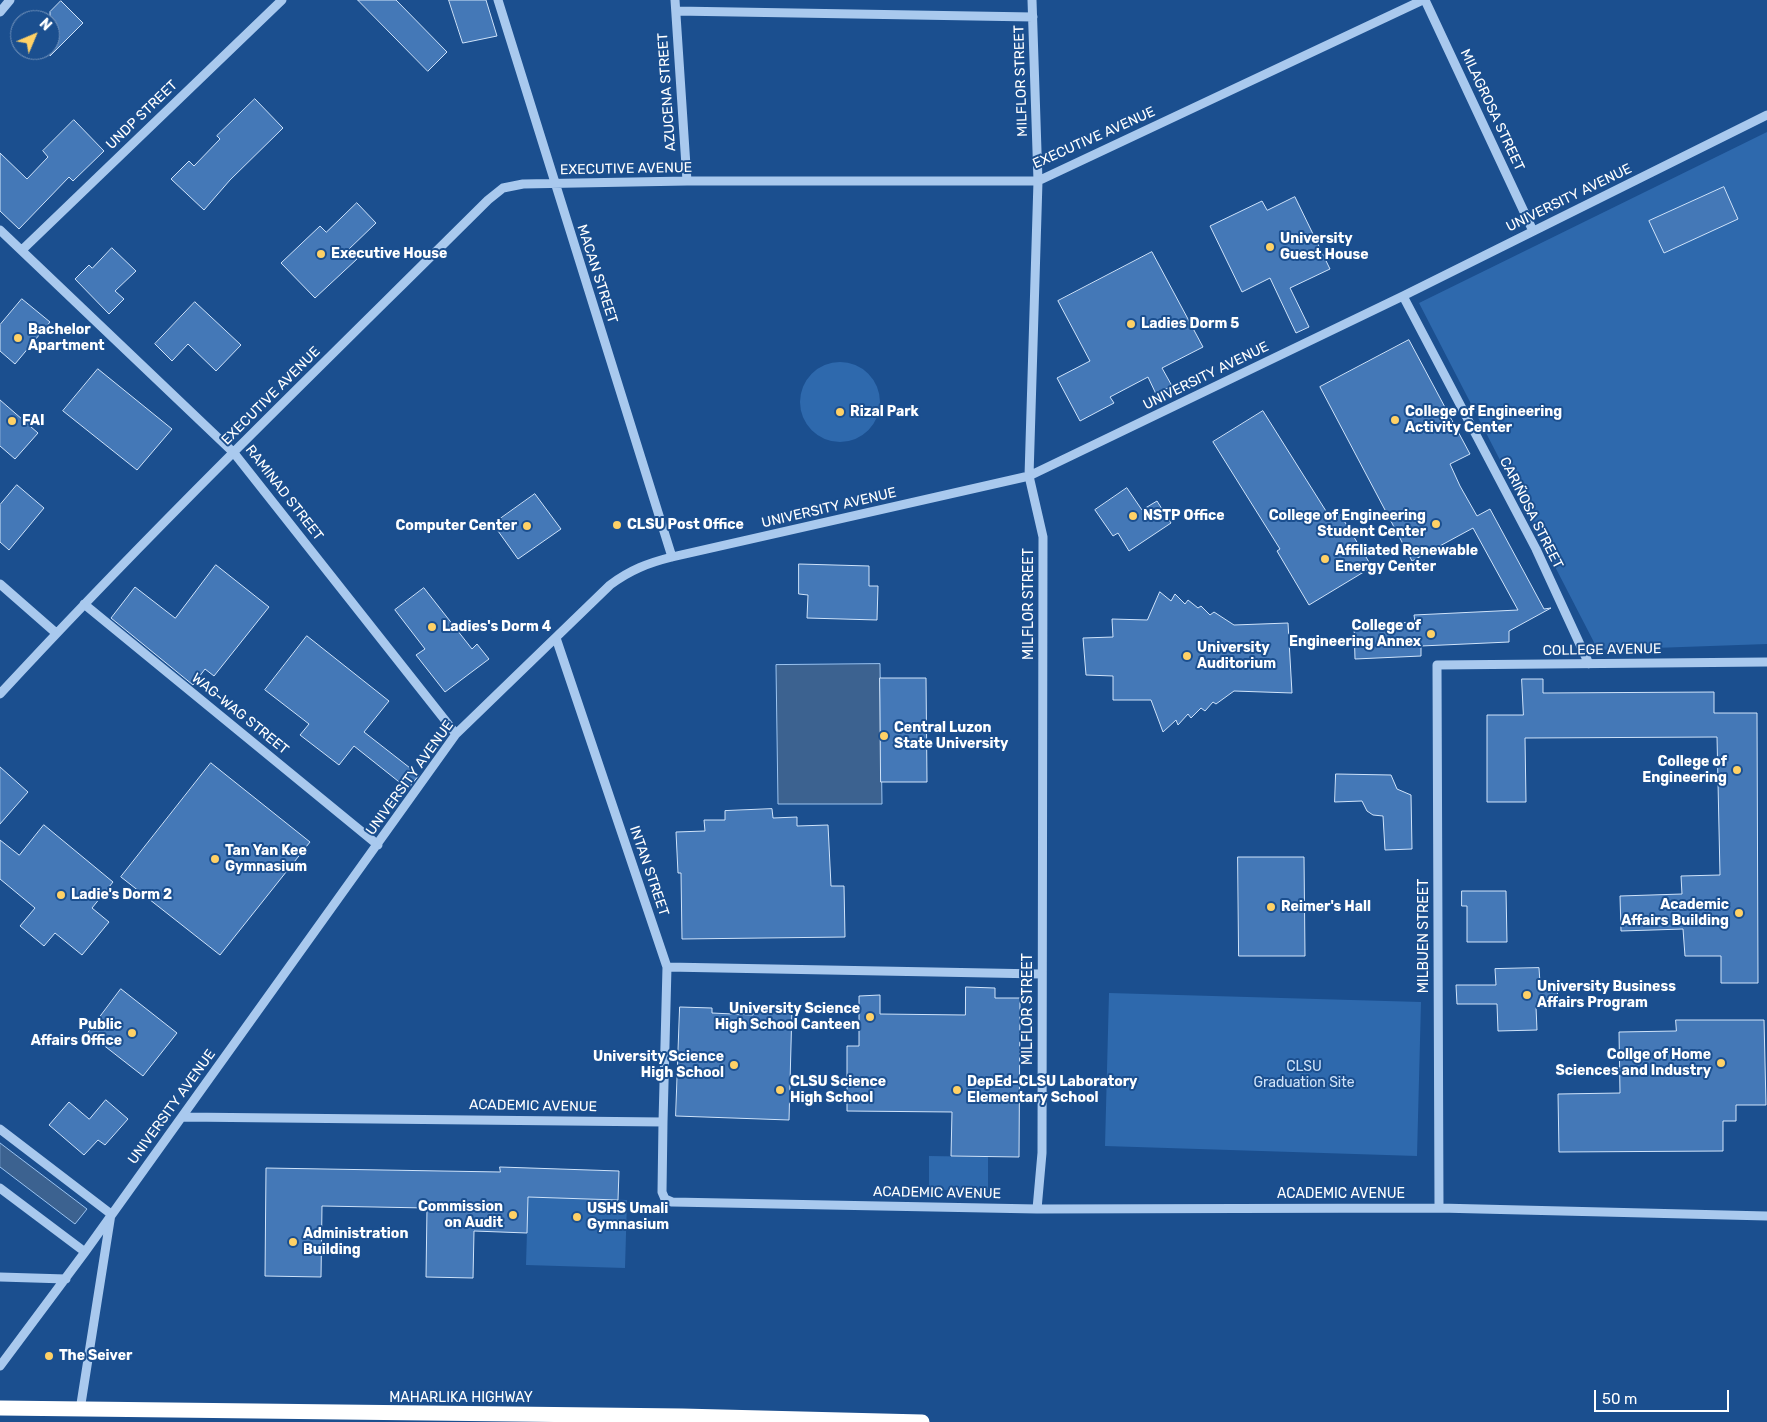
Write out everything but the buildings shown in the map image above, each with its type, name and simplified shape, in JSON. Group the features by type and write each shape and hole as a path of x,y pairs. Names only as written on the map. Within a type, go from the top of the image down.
{"highway":[{"name":"MAHARLIKA HIGHWAY","path":"0,1408 318,1418 922,1422"}],"street":[{"path":"0,12 10,0"},
{"name":"UNDP STREET","path":"22,250 282,0"},
{"name":"MACAN STREET","path":"498,0 672,557"},
{"name":"AZUCENA STREET","path":"675,0 687,181"},
{"name":"MILFLOR STREET","path":"1032,0 1038,181 1029,476 1043,537 1042,1153 1037,1209"},
{"name":"EXECUTIVE AVENUE","path":"0,694 84,604 496,193 512,186 554,183 1038,181 1424,0"},
{"name":"MILAGROSA STREET","path":"1424,0 1533,231"},
{"path":"676,11 1032,16"},
{"name":"UNIVERSITY AVENUE","path":"0,1366 66,1279 456,734 610,584 624,574 646,564 672,557 1029,476 1403,296 1767,115"},
{"name":"RAMINAD STREET","path":"0,230 234,453 456,734"},
{"name":"CARIÑOSA STREET","path":"1403,296 1536,549 1589,664"},
{"path":"0,584 56,633"},
{"name":"WAG-WAG STREET","path":"84,604 378,845"},
{"name":"INTAN STREET","path":"556,638 667,967 663,1122"},
{"name":"COLLEGE AVENUE","path":"1437,665 1767,662"},
{"name":"MILBUEN STREET","path":"1437,665 1440,1208"},
{"path":"667,967 1041,974"},
{"name":"ACADEMIC AVENUE","path":"183,1116 663,1122 662,1192 668,1202 1037,1209 1440,1208 1767,1216"},
{"path":"0,1129 111,1214 80,1410"},
{"path":"0,1188 85,1252"},
{"path":"0,1277 66,1279"}],"green space":[{"path":"1767,132 1767,644 1598,650 1419,303"},
{"path":"840,362 855,365 868,374 877,387 880,402 877,417 868,430 855,439 840,442 825,439 812,430 803,417 800,402 803,387 812,374 825,365"},
{"name":"CLSU Graduation Site","path":"1109,993 1421,1002 1417,1156 1105,1146"},
{"path":"929,1156 988,1157 988,1190 929,1190"},
{"name":"USHS Umali Gymnasium","path":"528,1197 627,1200 625,1268 526,1265"}],"shaded area":[{"path":"880,664 882,804 778,804 776,665"},
{"path":"0,1143 87,1209 75,1224 0,1167"}],"place":[{"name":"University Guest House","path":"1270,247"},
{"name":"Executive House","path":"321,254"},
{"name":"Ladies Dorm 5","path":"1131,324"},
{"name":"Bachelor Apartment","path":"18,338"},
{"name":"Rizal Park","path":"840,412"},
{"name":"College of Engineering Activity Center","path":"1395,420"},
{"name":"FAI","path":"12,421"},
{"name":"NSTP Office","path":"1133,516"},
{"name":"College of Engineering Student Center","path":"1436,524"},
{"name":"CLSU Post Office","path":"617,525"},
{"name":"Computer Center","path":"527,526"},
{"name":"Affiliated Renewable Energy Center","path":"1325,559"},
{"name":"Ladies's Dorm 4","path":"432,627"},
{"name":"College of Engineering Annex","path":"1431,634"},
{"name":"University Auditorium","path":"1187,656"},
{"name":"Central Luzon State University","path":"884,736"},
{"name":"College of Engineering","path":"1737,770"},
{"name":"Tan Yan Kee Gymnasium","path":"215,859"},
{"name":"Ladie's Dorm 2","path":"61,895"},
{"name":"Reimer's Hall","path":"1271,907"},
{"name":"Academic Affairs Building","path":"1739,913"},
{"name":"University Business Affairs Program","path":"1527,995"},
{"name":"University Science High School Canteen","path":"870,1017"},
{"name":"Public Affairs Office","path":"132,1033"},
{"name":"Collge of Home Sciences and Industry","path":"1721,1063"},
{"name":"University Science High School","path":"734,1065"},
{"name":"CLSU Science High School","path":"780,1090"},
{"name":"DepEd-CLSU Laboratory Elementary School","path":"957,1090"},
{"name":"Commission on Audit","path":"513,1215"},
{"name":"USHS Umali Gymnasium","path":"577,1217"},
{"name":"Administration Building","path":"293,1242"},
{"name":"The Seiver","path":"49,1356"}]}
